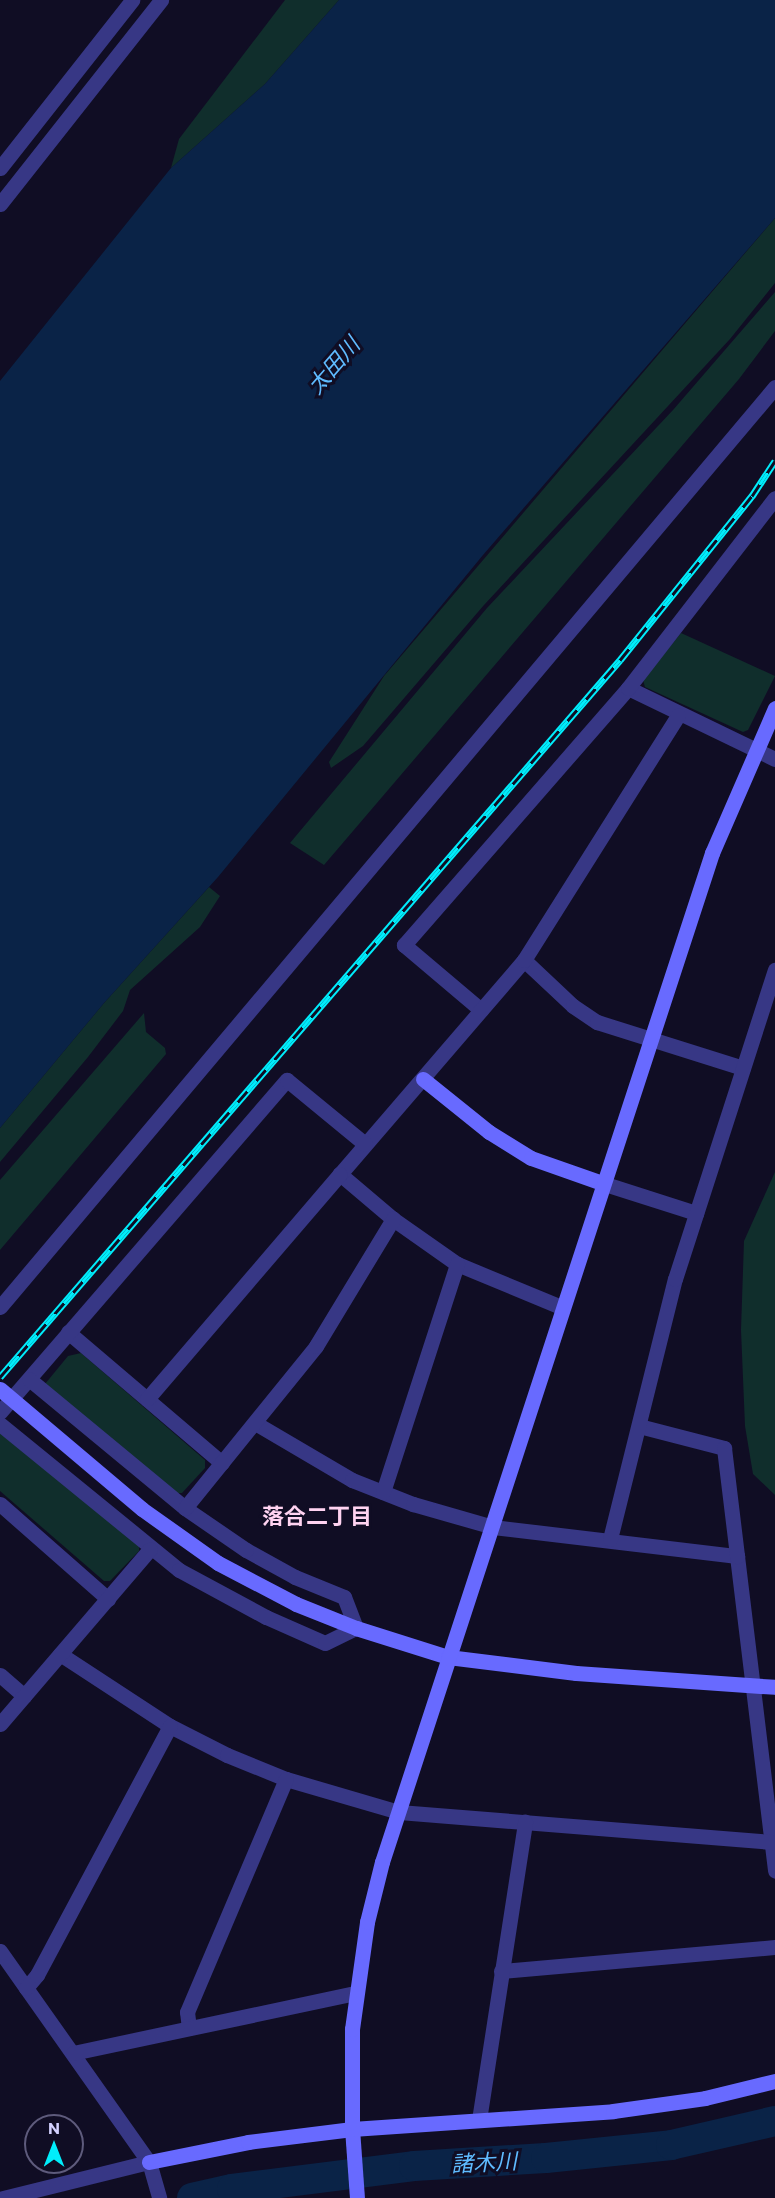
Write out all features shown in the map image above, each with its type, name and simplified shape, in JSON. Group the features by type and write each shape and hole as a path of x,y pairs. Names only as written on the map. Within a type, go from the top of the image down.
{"street":[{"path":"0,168 132,0"},
{"path":"0,204 161,0"},
{"path":"0,1307 775,387"},
{"path":"481,1010 404,945 628,688 775,498"},
{"path":"628,688 678,715 775,759"},
{"path":"357,2198 353,2135 356,1993 368,1922 399,1812 448,1657 493,1527 561,1307 712,853 755,749 775,708"},
{"path":"147,1399 524,960 678,715"},
{"path":"524,960 573,1006 597,1022 743,1068"},
{"path":"610,1539 675,1279 775,969"},
{"path":"423,1078 489,1132 531,1158 696,1213"},
{"path":"0,1412 287,1080 365,1144"},
{"path":"340,1173 393,1220 457,1264 561,1307"},
{"path":"185,1508 316,1346 393,1220"},
{"path":"383,1492 457,1264"},
{"path":"68,1332 222,1463"},
{"path":"29,1378 185,1508 246,1550 295,1577 344,1597 356,1628"},
{"path":"0,1389 142,1509 218,1563 296,1604 356,1628 448,1657 576,1673 775,1688"},
{"path":"255,1423 301,1453 383,1492 493,1527 610,1539 737,1556"},
{"path":"0,1424 150,1549 179,1570 266,1617 325,1643 356,1628"},
{"path":"639,1426 724,1448 775,1871"},
{"path":"0,1504 108,1599"},
{"path":"0,1724 150,1549"},
{"path":"60,1654 170,1726 286,1779 399,1812 773,1842"},
{"path":"0,1675 24,1696"},
{"path":"26,1988 37,1975 170,1726"},
{"path":"189,2028 187,2012 286,1779"},
{"path":"479,2120 525,1822"},
{"path":"501,1971 775,1947"},
{"path":"0,1951 151,2168 159,2198"},
{"path":"73,2053 356,1993"},
{"path":"3,2198 151,2168 248,2142 353,2135 479,2120 613,2111 705,2098 775,2081"}],"green space":[{"path":"285,0 339,0 265,84 171,168 179,139"},
{"path":"775,218 775,283 730,339 484,605 363,746 331,768 329,762 384,676"},
{"path":"775,292 775,331 739,379 324,865 290,843 487,608 673,410"},
{"path":"681,633 775,676 748,730 743,732 645,687 643,680"},
{"path":"209,887 220,896 200,927 130,990 123,1011 88,1057 0,1162 0,1128 104,1003"},
{"path":"144,1013 146,1032 165,1048 166,1054 0,1250 0,1180"},
{"path":"775,1172 775,1495 753,1474 745,1426 741,1330 744,1241"},
{"path":"81,1353 205,1460 205,1468 182,1493 176,1493 45,1384 68,1356"},
{"path":"0,1433 139,1545 139,1551 110,1581 104,1581 0,1491"}],"water":[{"name":"太田川","path":"339,0 775,0 775,218 483,555 218,877 104,1003 0,1128 0,381 171,168 265,84"}],"waterway":[{"name":"諸木川","path":"192,2198 232,2189 414,2166 546,2158 671,2145 775,2121"}],"railway":[{"path":"0,1377 620,660 752,496 775,461"}],"district":[{"name":"落合二丁目","path":"317,1516"}]}
